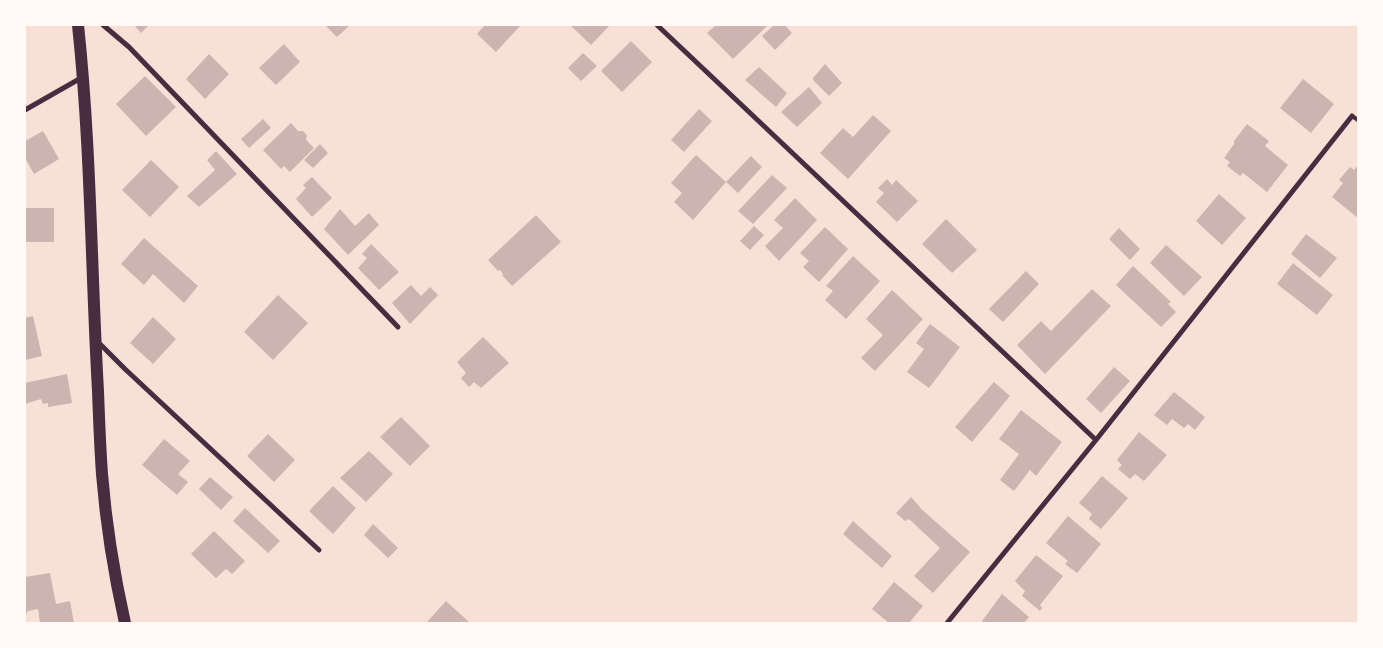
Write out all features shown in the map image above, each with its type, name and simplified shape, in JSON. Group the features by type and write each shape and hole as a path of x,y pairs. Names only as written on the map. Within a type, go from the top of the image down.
{"main road":[{"path":"78,25 84,77 88,147 102,475 120,602 125,623"}],"street":[{"path":"103,25 129,47 398,327"},
{"path":"656,25 1096,440"},
{"path":"25,110 84,77"},
{"path":"947,623 1096,440 1352,116"},
{"path":"95,339 319,550"}],"lane":[{"path":"1352,116 1358,120"}],"building":[{"path":"134,25 149,25 141,33"},
{"path":"325,25 350,25 337,37"},
{"path":"485,25 521,25 496,52 477,34"},
{"path":"570,25 610,25 591,45"},
{"path":"716,25 767,26 733,59 707,33"},
{"path":"774,25 785,25 792,33 775,50 762,36"},
{"path":"631,41 652,62 622,92 601,71"},
{"path":"284,44 300,62 276,85 259,68"},
{"path":"583,53 597,66 581,81 568,68"},
{"path":"209,54 229,74 205,99 186,79"},
{"path":"825,64 842,83 829,96 813,80"},
{"path":"759,67 787,93 776,107 745,80"},
{"path":"145,76 176,107 146,136 116,104"},
{"path":"1303,79 1334,104 1311,133 1280,108"},
{"path":"809,87 822,103 797,127 781,112"},
{"path":"699,109 712,121 684,152 671,140"},
{"path":"873,115 891,131 848,179 820,153 843,128 853,137"},
{"path":"263,119 271,128 249,148 241,139"},
{"path":"291,123 298,131 303,131 307,135 306,140 314,148 290,172 284,166 281,169 263,150"},
{"path":"1247,124 1269,141 1265,146 1288,165 1267,192 1243,173 1240,176 1227,166 1230,162 1224,158"},
{"path":"43,131 59,159 34,174 25,158 25,141"},
{"path":"320,144 328,153 313,168 304,160"},
{"path":"216,151 237,174 199,207 187,196 215,170 207,160"},
{"path":"696,155 726,182 693,220 674,202 682,193 671,183"},
{"path":"751,156 762,167 738,193 726,182"},
{"path":"151,160 179,187 150,217 122,190"},
{"path":"1358,165 1358,218 1332,197 1343,183 1339,180 1350,167 1354,170"},
{"path":"772,175 787,188 753,224 738,211"},
{"path":"312,177 332,198 312,217 296,199 306,188 303,185"},
{"path":"887,179 892,185 896,180 918,201 897,222 876,202 884,193 878,188"},
{"path":"1219,194 1246,218 1222,245 1196,221"},
{"path":"795,198 817,220 779,261 765,246 783,228 774,220"},
{"path":"25,208 54,208 54,242 25,242"},
{"path":"340,209 355,226 369,213 379,225 348,255 324,229"},
{"path":"536,215 561,242 512,286 500,270 498,271 488,260"},
{"path":"946,219 977,250 952,273 922,244"},
{"path":"754,226 764,235 750,250 740,241"},
{"path":"825,227 848,249 819,282 803,267 809,261 800,253"},
{"path":"1119,228 1140,249 1130,260 1109,239"},
{"path":"1306,234 1337,258 1320,278 1291,254"},
{"path":"144,238 198,286 184,303 153,274 144,285 121,264"},
{"path":"371,244 399,272 379,290 358,268 367,258 362,254"},
{"path":"1166,245 1202,277 1184,296 1150,263"},
{"path":"853,256 880,281 846,319 825,300 833,291 826,286"},
{"path":"1293,263 1333,295 1317,315 1277,284"},
{"path":"1133,266 1171,302 1168,304 1176,312 1161,327 1116,285"},
{"path":"1026,271 1039,284 1003,322 989,309"},
{"path":"411,285 421,296 430,287 438,295 410,324 392,303"},
{"path":"1092,289 1111,306 1045,374 1017,345 1041,321 1051,331"},
{"path":"892,290 923,319 875,371 861,358 883,335 866,319"},
{"path":"278,295 308,323 273,360 244,332"},
{"path":"33,316 42,356 25,360 25,318"},
{"path":"153,317 176,339 153,364 130,343"},
{"path":"930,324 960,347 929,388 907,372 924,349 916,343"},
{"path":"483,337 509,363 481,388 474,382 469,387 461,378 466,373 457,362"},
{"path":"1114,367 1130,381 1101,413 1086,399"},
{"path":"67,374 72,403 48,407 48,403 43,404 41,399 25,404 25,383"},
{"path":"994,382 1010,396 972,442 955,427"},
{"path":"1174,392 1205,417 1195,430 1188,424 1184,428 1172,419 1167,425 1154,415"},
{"path":"1021,410 1062,442 1036,476 1030,470 1014,491 1000,480 1019,454 999,439"},
{"path":"401,417 430,446 410,466 380,437"},
{"path":"1139,432 1167,455 1144,481 1135,474 1130,479 1118,469 1122,465 1117,460"},
{"path":"268,434 295,460 274,482 247,456"},
{"path":"164,439 190,461 178,474 188,482 177,495 142,465"},
{"path":"369,451 393,474 366,502 340,478"},
{"path":"1102,476 1128,498 1101,529 1089,519 1092,514 1079,503"},
{"path":"210,477 233,497 221,510 199,489"},
{"path":"333,486 356,508 333,534 309,511"},
{"path":"911,497 919,507 970,552 933,593 914,576 940,548 909,519 905,521 896,513"},
{"path":"245,508 280,541 268,553 233,521"},
{"path":"1068,516 1101,544 1077,573 1065,564 1068,561 1046,543"},
{"path":"853,521 892,556 882,568 843,534"},
{"path":"373,524 398,548 388,558 364,535"},
{"path":"214,531 245,561 232,574 226,569 216,578 191,554"},
{"path":"1036,555 1063,576 1040,605 1042,608 1040,611 1022,596 1025,591 1015,581"},
{"path":"50,573 56,604 70,601 74,623 40,623 38,609 28,611 25,616 25,577"},
{"path":"894,582 923,606 909,623 889,623 872,609"},
{"path":"1002,594 1029,617 1024,623 985,623 982,621"},
{"path":"446,601 470,623 426,623"}]}
